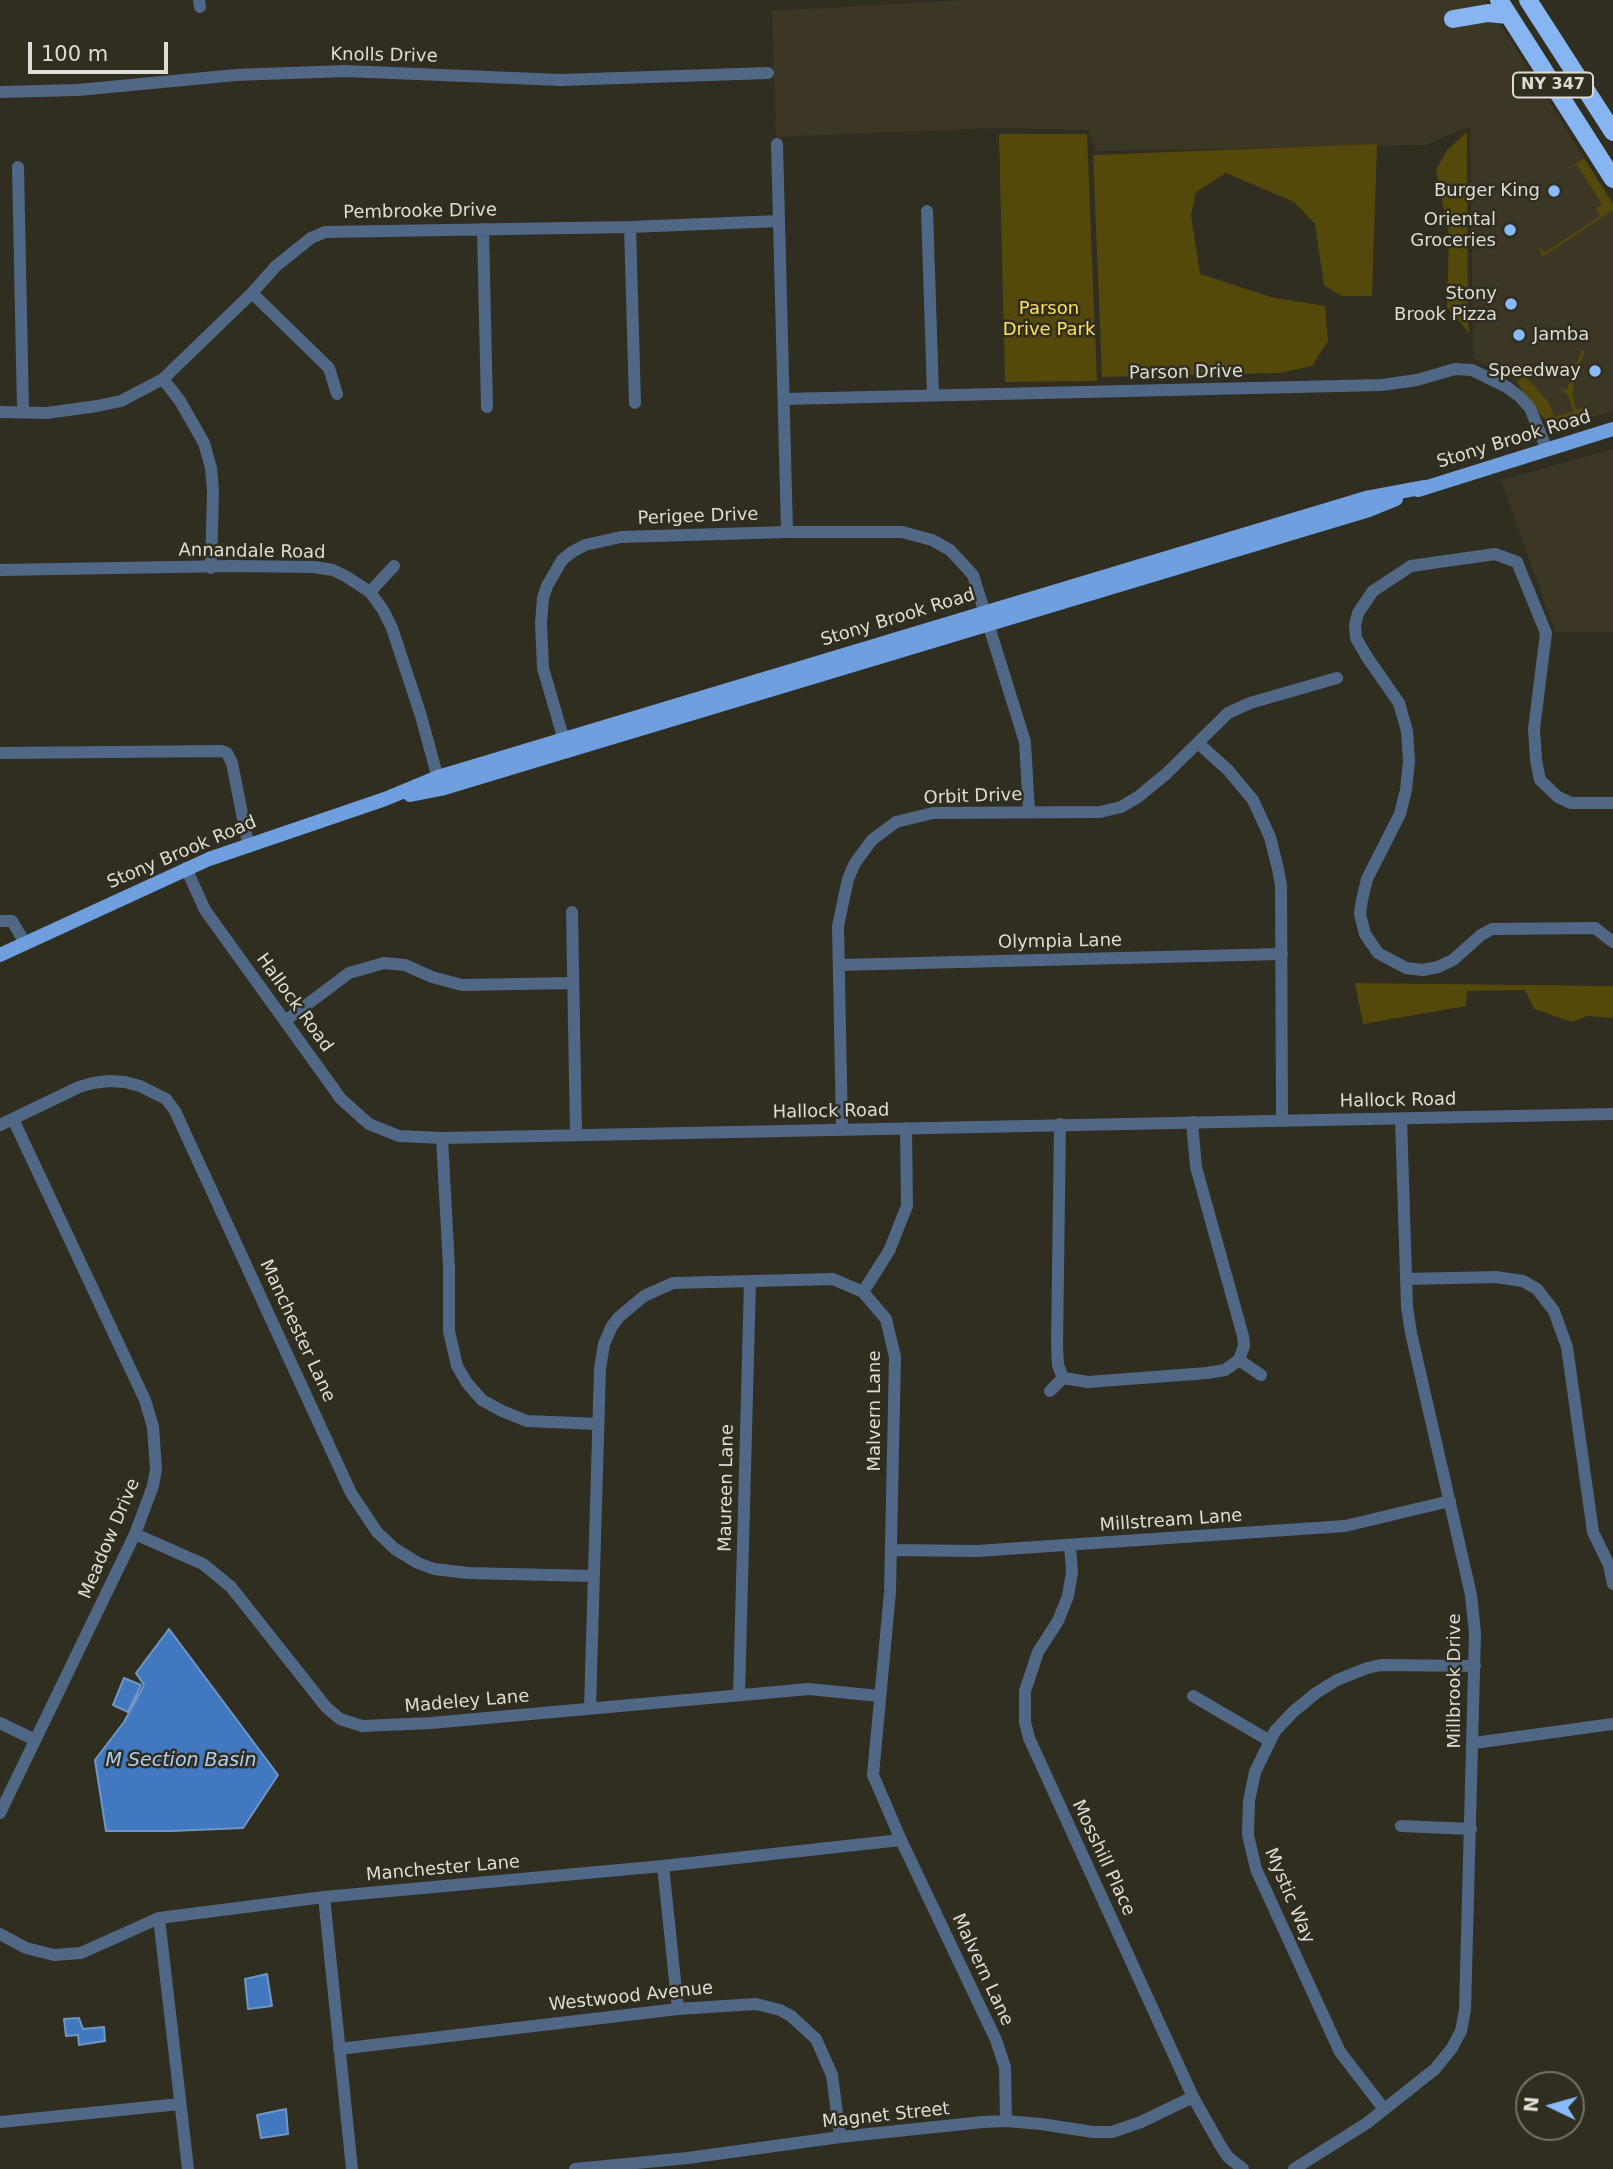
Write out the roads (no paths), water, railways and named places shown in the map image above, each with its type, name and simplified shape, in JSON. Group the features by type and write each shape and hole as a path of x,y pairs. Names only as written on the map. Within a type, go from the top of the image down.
{"highway":[{"path":"1457,0 1451,21 1504,8"},
{"name":"NY 347","path":"1528,0 1613,132"},
{"name":"NY 347","path":"1504,8 1613,179"}],"main road":[{"name":"Stony Brook Road","path":"0,955 186,868 248,844 385,799 1177,561 1366,498 1425,487 1613,429"}],"street":[{"name":"Knolls Drive","path":"0,92 78,90 236,75 345,71 561,80 768,73"},
{"path":"777,144 787,532"},
{"path":"18,167 23,411"},
{"path":"927,212 933,394"},
{"name":"Pembrooke Drive","path":"0,412 72,410 121,401 163,379 252,293 276,266 300,246 325,232 630,227 779,221"},
{"path":"630,227 635,403"},
{"path":"483,229 487,407"},
{"path":"252,293 329,368 337,394"},
{"name":"Parson Drive","path":"784,399 1382,385 1412,381 1455,369 1472,370 1507,387 1520,397 1530,408 1547,450"},
{"path":"163,379 180,401 204,443 211,468 211,568"},
{"name":"Perigee Drive","path":"565,745 543,668 541,623 543,598 562,560 585,545 621,537 889,531 932,540 950,550 973,575 1026,742 1029,812"},
{"path":"1613,803 1571,803 1558,797 1540,780 1534,729 1546,632 1517,562 1496,554 1411,566 1393,575 1373,591 1358,613 1356,638 1399,703 1407,731 1409,761 1400,814 1367,879 1360,914 1365,934 1378,953 1406,968 1423,970 1453,961 1481,935 1492,929 1595,928 1613,942"},
{"path":"370,592 394,566"},
{"name":"Annandale Road","path":"0,570 314,567 340,573 370,592 392,628 421,716 439,783"},
{"name":"Orbit Drive","path":"842,1129 838,926 848,879 866,846 884,829 897,822 933,813 1100,812 1121,807 1152,786 1221,718 1236,709 1337,678"},
{"path":"1198,743 1240,783 1253,800 1270,837 1281,886 1282,1121"},
{"path":"0,753 222,751 227,753 232,763 248,844"},
{"name":"Hallock Road","path":"186,868 205,910 341,1099 361,1119 399,1136 443,1138 1613,1114"},
{"path":"572,912 576,1135"},
{"path":"0,921 12,920 25,943"},
{"name":"Olympia Lane","path":"839,965 1282,954"},
{"path":"285,1021 349,973 384,962 405,965 432,978 462,985 573,983"},
{"name":"Manchester Lane","path":"0,1125 79,1087 101,1082 125,1082 166,1099 175,1111 351,1493 377,1532 395,1549 434,1569 468,1573 592,1576"},
{"name":"Meadow Drive","path":"0,1813 135,1534 153,1486 156,1469 153,1427 145,1400 13,1119"},
{"name":"Millbrook Drive","path":"1294,2169 1367,2123 1435,2068 1452,2048 1461,2031 1465,2010 1475,1633 1471,1595 1411,1333 1401,1119"},
{"path":"1063,1378 1088,1382 1207,1373 1225,1370 1239,1360 1244,1346 1243,1336 1196,1167 1192,1122"},
{"path":"1060,1124 1057,1346 1058,1365 1063,1378"},
{"path":"863,1292 889,1251 908,1206 906,1128"},
{"path":"443,1138 449,1331 457,1366 482,1400 502,1411 527,1421 598,1424"},
{"path":"1407,1279 1496,1277 1517,1280 1537,1289 1553,1311 1567,1347 1593,1532 1609,1565 1613,1584"},
{"name":"Malvern Lane","path":"590,1708 600,1369 604,1344 619,1317 644,1296 673,1283 834,1279 863,1292 886,1319 895,1357 888,1630 879,1696 873,1775 996,2040 1005,2067 1006,2121"},
{"name":"Maureen Lane","path":"739,1695 750,1282"},
{"path":"1239,1360 1261,1375"},
{"path":"1051,1391 1063,1378"},
{"name":"Millstream Lane","path":"891,1550 947,1552 1070,1546 1345,1526 1450,1501"},
{"name":"Madeley Lane","path":"135,1534 203,1564 231,1587 326,1707 349,1723 362,1726 809,1689 879,1696"},
{"name":"Mosshill Place","path":"1070,1546 1072,1572 1068,1596 1058,1621 1038,1652 1027,1678 1025,1722 1035,1753 1193,2097 1220,2146 1228,2157 1243,2169"},
{"name":"Mystic Way","path":"1384,2109 1340,2052 1284,1934 1251,1853 1248,1835 1249,1801 1255,1772 1275,1731 1293,1712 1326,1686 1351,1674 1381,1665 1475,1666"},
{"path":"1193,1696 1270,1741"},
{"path":"0,1723 35,1740"},
{"path":"1474,1744 1613,1724"},
{"path":"1401,1826 1471,1829"},
{"name":"Manchester Lane","path":"0,1934 26,1948 54,1955 81,1954 159,1918 324,1897 663,1866 901,1840"},
{"path":"663,1866 678,2009"},
{"path":"324,1897 352,2169"},
{"path":"159,1918 188,2169"},
{"name":"Westwood Avenue","path":"339,2049 678,2009 756,2004 780,2010 816,2039 832,2075 840,2137"},
{"name":"Magnet Street","path":"575,2169 688,2158 840,2137 1006,2121 1112,2132 1193,2097"},
{"path":"0,2122 180,2104"}],"water":[{"name":"M Section Basin","path":"169,1629 278,1775 243,1828 106,1831 95,1760 124,1722 144,1685 136,1673"},
{"path":"124,1678 141,1685 128,1712 113,1705"},
{"path":"267,1974 272,2006 248,2009 245,1979"},
{"path":"79,2018 83,2029 104,2027 105,2041 79,2045 78,2035 66,2036 64,2019"},
{"path":"286,2109 288,2134 261,2138 257,2115"}],"place":[{"name":"Burger King","path":"1554,191"},
{"name":"Oriental Groceries","path":"1510,230"},
{"name":"Stony Brook Pizza","path":"1511,304"},
{"name":"Jamba","path":"1519,335"},
{"name":"Speedway","path":"1595,371"}],"park label":[{"name":"Parson Drive Park","path":"1049,319"}]}
